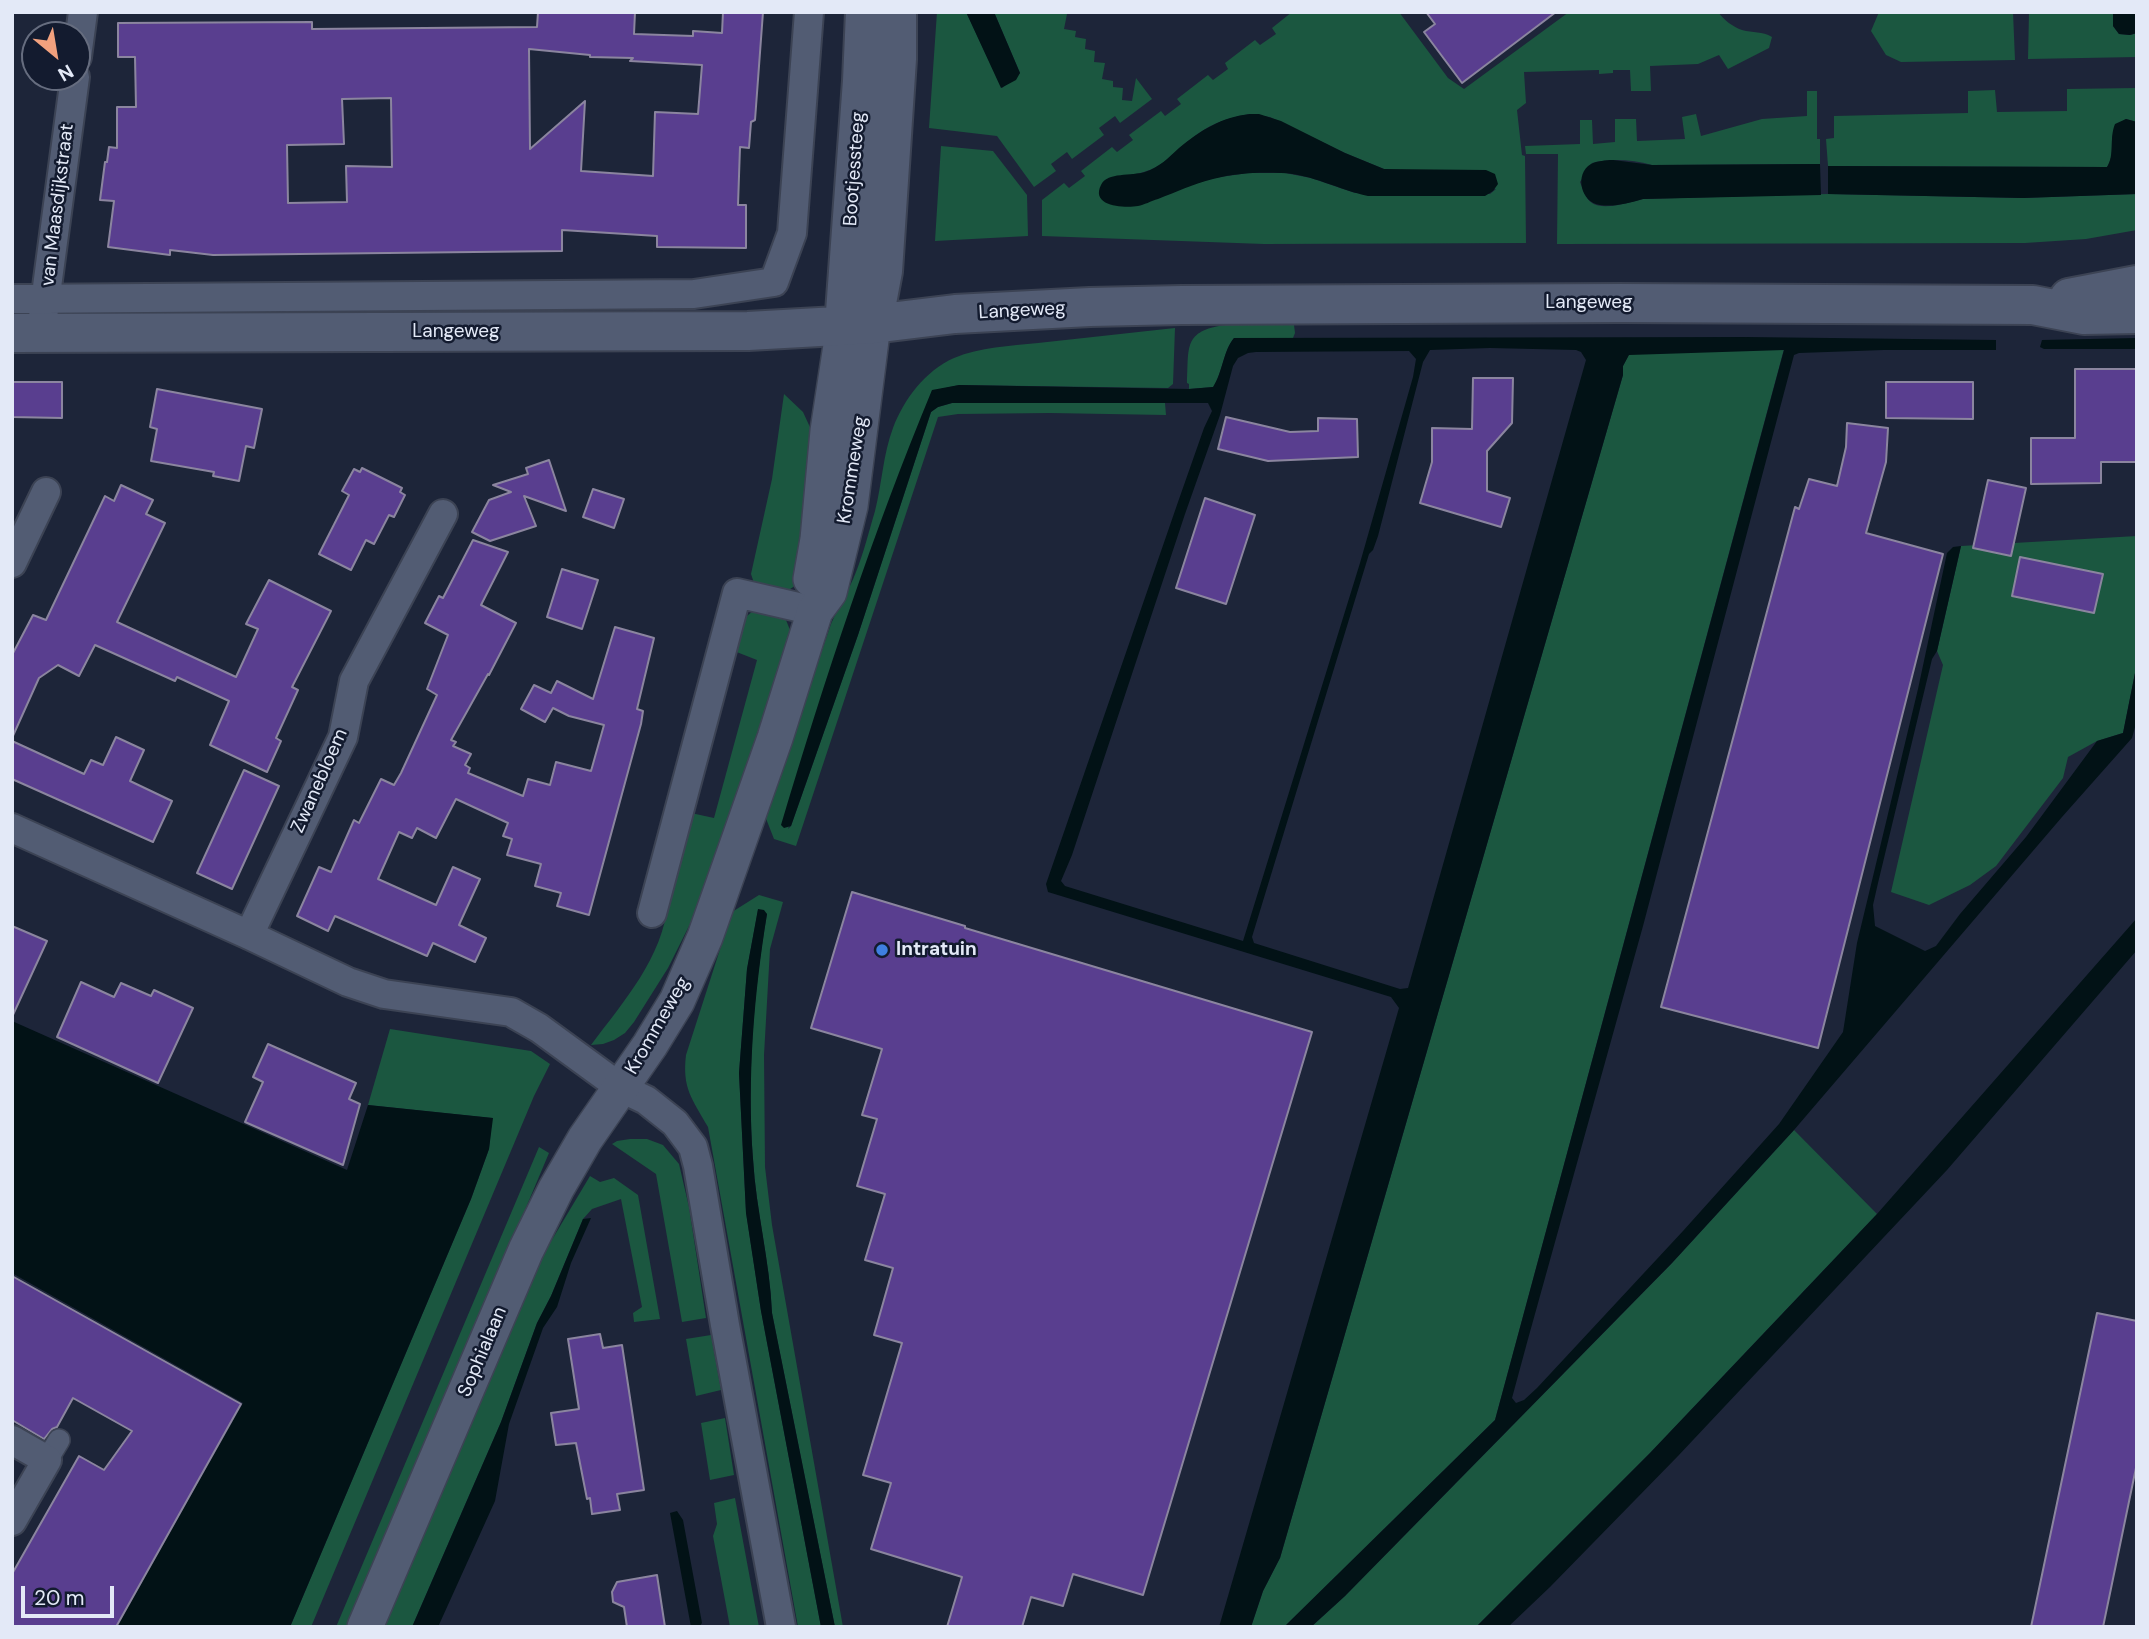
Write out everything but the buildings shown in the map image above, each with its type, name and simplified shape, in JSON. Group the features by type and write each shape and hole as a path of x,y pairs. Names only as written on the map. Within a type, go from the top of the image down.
{"main road":[{"name":"Bootjessteeg","path":"859,325 865,12"},
{"name":"Bootjessteeg","path":"859,325 883,271 897,59 897,12"},
{"name":"Langeweg","path":"2033,305 2137,285"},
{"name":"Langeweg","path":"33,322 748,331 859,325 955,314 1090,307 1648,303 2033,305 2084,315 2137,314"}],"street":[{"name":"Langeweg","path":"12,299 33,322 694,294 774,282 792,233 809,12"},
{"name":"van Maasdijkstraat","path":"33,322 73,91"},
{"name":"Krommeweg","path":"781,1627 698,1166 692,1147 675,1123 646,1100 621,1088 677,1001 705,937 775,738 815,611 810,585 818,539 828,431 859,325"},
{"path":"12,563 46,492"},
{"name":"Zwanebloem","path":"249,934 343,737 354,681 443,513"},
{"path":"652,913 737,593 815,611"},
{"path":"12,828 249,934 348,982 384,993 511,1012 539,1028 621,1088"},
{"name":"Sophialaan","path":"365,1627 526,1250 556,1189 585,1139 621,1088"},
{"path":"12,1440 53,1450 12,1521"}],"green space":[{"path":"937,12 966,12 1002,88 1020,73 994,12 1067,14 1064,29 1076,31 1075,37 1086,39 1085,49 1095,51 1094,62 1105,63 1102,79 1113,81 1113,87 1123,88 1122,100 1132,101 1136,78 1152,99 1120,123 1115,116 1099,128 1104,135 1072,159 1067,152 1051,164 1056,171 1034,187 997,136 929,128"},
{"path":"1292,12 1399,12 1448,78 1464,89 1569,12 1718,12 1739,29 1772,37 1769,48 1728,69 1719,55 1698,64 1650,66 1651,91 1631,91 1630,70 1613,70 1613,73 1599,74 1599,70 1524,72 1526,103 1517,110 1522,155 1525,156 1526,243 1264,244 1042,236 1042,200 1064,183 1069,188 1085,176 1081,171 1112,147 1117,152 1133,140 1129,135 1161,111 1165,116 1181,104 1177,99 1208,75 1213,80 1228,69 1225,63 1255,40 1260,45 1276,34 1272,28","holes":["1249,114 1270,117 1384,169 1496,189 1490,194 1355,193 1311,178 1285,173 1248,173 1214,178 1169,194 1108,178 1156,167 1198,133 1221,121"]},
{"path":"1879,12 2013,12 2015,60 1901,62 1886,55 1871,31"},
{"path":"2029,12 2113,12 2113,26 2119,34 2137,33 2137,57 2028,59"},
{"path":"2137,88 2137,122 2126,119 2115,130 2112,154 2107,167 1828,166 1826,139 1834,138 1834,116 1968,113 1968,91 1995,90 1997,112 2067,111 2067,89"},
{"path":"1807,91 1817,91 1820,164 1652,165 1607,160 1592,163 1580,182 1584,193 1592,203 1603,206 1643,199 1828,194 2022,198 2137,194 2137,230 2086,239 2025,243 1557,244 1558,154 1526,154 1525,146 1580,144 1580,120 1592,120 1593,144 1615,142 1615,119 1636,119 1637,141 1685,139 1682,117 1696,114 1701,136 1762,119 1807,116"},
{"path":"941,146 993,151 1027,195 1028,236 935,241"},
{"path":"1225,325 1294,325 1295,333 1293,338 1234,338 1214,387 1189,389 1188,360 1191,343 1195,336 1202,332"},
{"path":"1175,328 1173,384 1168,388 959,385 932,391 788,829 858,635 931,412 952,403 1165,403 1166,415 1050,413 958,414 938,417 796,846 774,839 765,816 831,624 861,557 875,511 893,428 917,387 934,370 954,358 974,351"},
{"path":"1784,349 1495,1420 1284,1627 1251,1627 1263,1591 1280,1558 1623,375 1623,366 1629,354"},
{"path":"784,394 803,412 815,438 803,580 786,592 754,583 751,574 772,479"},
{"path":"2137,536 2137,663 2123,733 2097,741 2068,757 2063,778 1996,866 1970,885 1929,905 1891,892 1943,665 1937,651 1961,546"},
{"path":"753,611 786,620 790,636 716,861 699,906 668,968 634,1022 625,1033 614,1040 591,1045 628,996 650,961 665,922 691,813 714,818 757,660 734,651 742,620"},
{"path":"759,895 783,902 770,949 764,1055 765,1167 772,1225 843,1627 835,1627 772,1313 755,1178 751,1128 752,1036 767,914 758,910 747,969 739,1073 746,1212 761,1311 821,1627 798,1627 708,1127 687,1085 686,1055 732,912"},
{"path":"390,1029 531,1051 550,1064 534,1096 311,1627 290,1627 471,1199 489,1149 492,1118 368,1105"},
{"path":"1794,1130 1877,1214 1650,1453 1476,1627 1311,1627 1345,1596 1672,1263"},
{"path":"630,1139 647,1139 663,1145 679,1164 689,1207 706,1318 682,1322 656,1174 612,1144"},
{"path":"539,1147 549,1153 349,1627 336,1627"},
{"path":"590,1176 600,1182 614,1178 638,1195 660,1319 634,1322 633,1313 642,1307 621,1199 592,1209 583,1219 537,1323 501,1422 412,1627 383,1627 516,1312 547,1248"},
{"path":"711,1335 721,1390 696,1396 686,1339"},
{"path":"725,1418 734,1475 710,1480 701,1423"},
{"path":"735,1498 759,1627 730,1627 713,1536 717,1524 714,1503"}],"shaded area":[{"path":"966,12 994,12 1020,73 1016,80 1001,88"},
{"path":"2113,12 2137,12 2137,33 2119,34 2113,26"},
{"path":"1250,114 1281,121 1384,169 1486,170 1495,174 1498,184 1485,196 1368,196 1304,176 1255,173 1206,181 1138,206 1110,204 1100,198 1101,185 1109,178 1150,170 1204,130 1221,121"},
{"path":"2126,119 2137,122 2137,194 2023,198 1828,194 1828,166 2107,167 2111,157 2115,124"},
{"path":"1613,160 1652,165 1820,164 1821,195 1643,199 1611,205 1593,203 1584,194 1581,181 1583,174 1591,164"},
{"path":"1747,337 1996,340 1996,350 1884,350 1794,355 1643,926 1512,1398 1516,1403 1524,1400 1537,1388 1779,1124 1843,1032 1857,943 1918,689 1947,553 1953,547 1961,546 1873,905 1875,926 1925,951 1936,946 2026,837 2097,741 2123,733 2137,663 2137,720 2132,738 1794,1130 1672,1263 1345,1596 1311,1627 1284,1627 1495,1420 1784,350 1629,355 1623,366 1623,375 1280,1558 1263,1591 1251,1627 1219,1627 1399,1008 1391,997 1048,892 1046,884 1212,411 1208,403 952,403 931,412 858,635 791,826 784,828 781,825 851,606 932,390 959,385 1189,389 1213,387 1227,349 1234,338","holes":["1430,350 1576,350 1581,352 1586,360 1408,988 1400,989 1254,943 1252,937 1369,554 1378,536 1423,362","1409,351 1416,359 1413,377 1360,563 1243,941 1065,886 1061,881 1220,415 1233,366 1238,358 1256,352"]},
{"path":"2137,338 2137,349 2040,347 2042,340"},
{"path":"758,909 767,914 758,975 751,1067 751,1128 755,1178 772,1313 835,1627 821,1627 761,1311 746,1213 739,1073 747,969"},
{"path":"2137,918 2137,950 1947,1170 1678,1456 1550,1587 1508,1627 1476,1627 1650,1453 1877,1214"},
{"path":"12,1021 347,1170 368,1105 493,1118 489,1149 471,1199 290,1627 117,1627 243,1403 12,1273"},
{"path":"591,1218 571,1263 557,1307 543,1328 509,1424 495,1501 438,1627 412,1627 501,1422 537,1323 583,1219"},
{"path":"677,1511 683,1520 702,1623 699,1627 691,1627 670,1513"}],"place":[{"name":"Intratuin","path":"882,950"}]}
